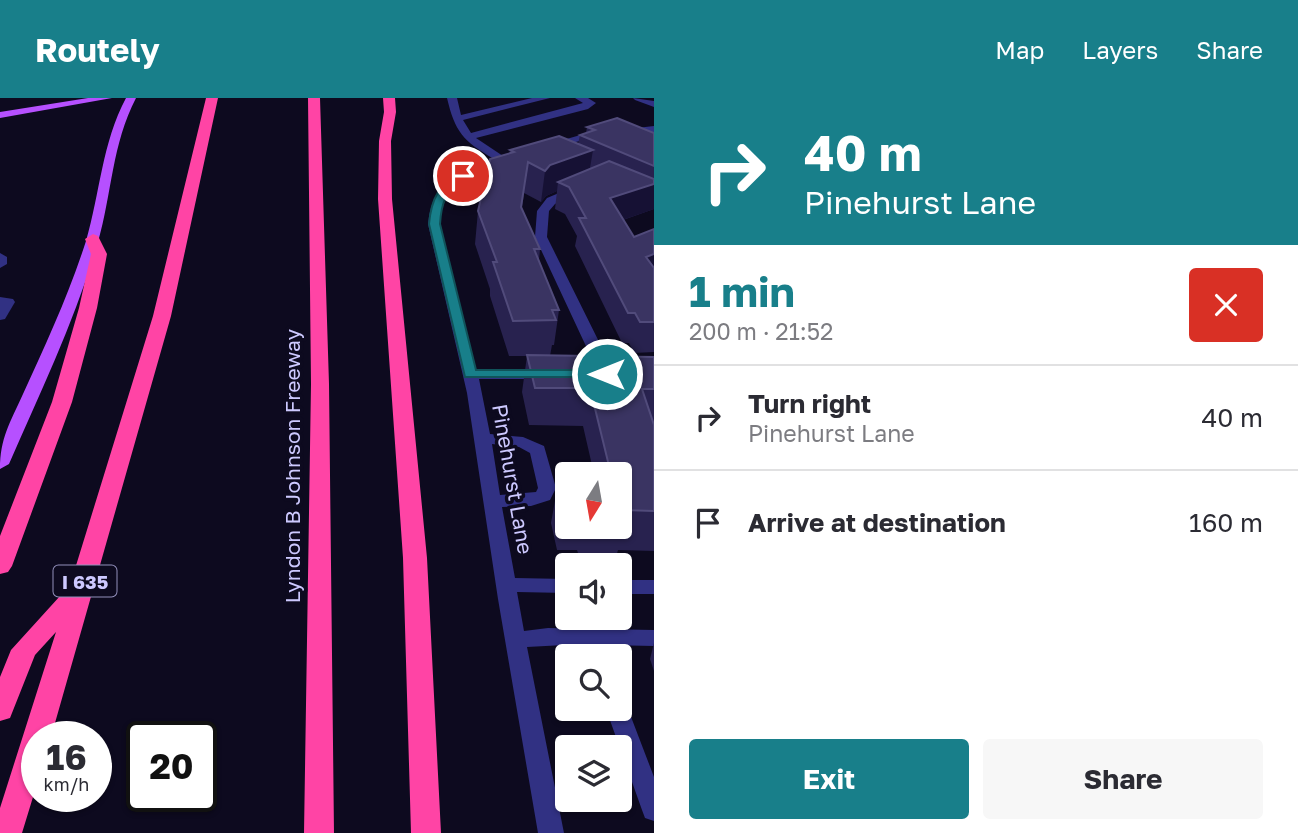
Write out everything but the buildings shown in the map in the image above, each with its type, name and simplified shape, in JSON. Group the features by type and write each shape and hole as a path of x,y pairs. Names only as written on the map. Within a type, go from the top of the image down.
{"highway":[{"name":"I 635","path":"42,721 162,316 212,98"},
{"name":"Lyndon B Johnson Freeway","path":"314,98 320,384 319,833"},
{"path":"389,98 385,141 385,199 415,558 426,833"},
{"path":"0,566 62,402 99,254 93,239"},
{"path":"0,710 24,650 83,587"},
{"name":"I 635","path":"7,833 21,788"}],"main road":[{"path":"0,115 107,98"},
{"path":"0,464 69,305 93,239 104,198 110,151 121,115 131,98"},
{"path":"33,109 83,105 99,107 121,115"}],"street":[{"path":"452,98 456,119 470,141 503,160"},
{"path":"497,98 513,105"},
{"path":"456,119 545,98"},
{"path":"467,137 591,103 580,98"},
{"path":"638,98 654,104"},
{"name":"Pinehurst Lane","path":"551,833 483,438 434,224 436,203 447,187 463,176 530,151 584,137 622,132 649,135"},
{"path":"530,151 560,160"},
{"path":"597,183 551,201 543,211 541,237 607,374"},
{"path":"0,257 0,264"},
{"path":"0,301 8,302 0,316"},
{"path":"470,374 568,374"},
{"path":"483,438 532,445 538,450 548,488 544,496 531,500 494,501"},
{"path":"508,585 555,586"},
{"path":"632,587 654,587"},
{"path":"518,640 548,636 585,644"},
{"path":"609,644 654,638"},
{"path":"621,721 654,810"}],"route":[{"path":"463,176 447,187 436,203 434,224 470,374 607,374"}]}
